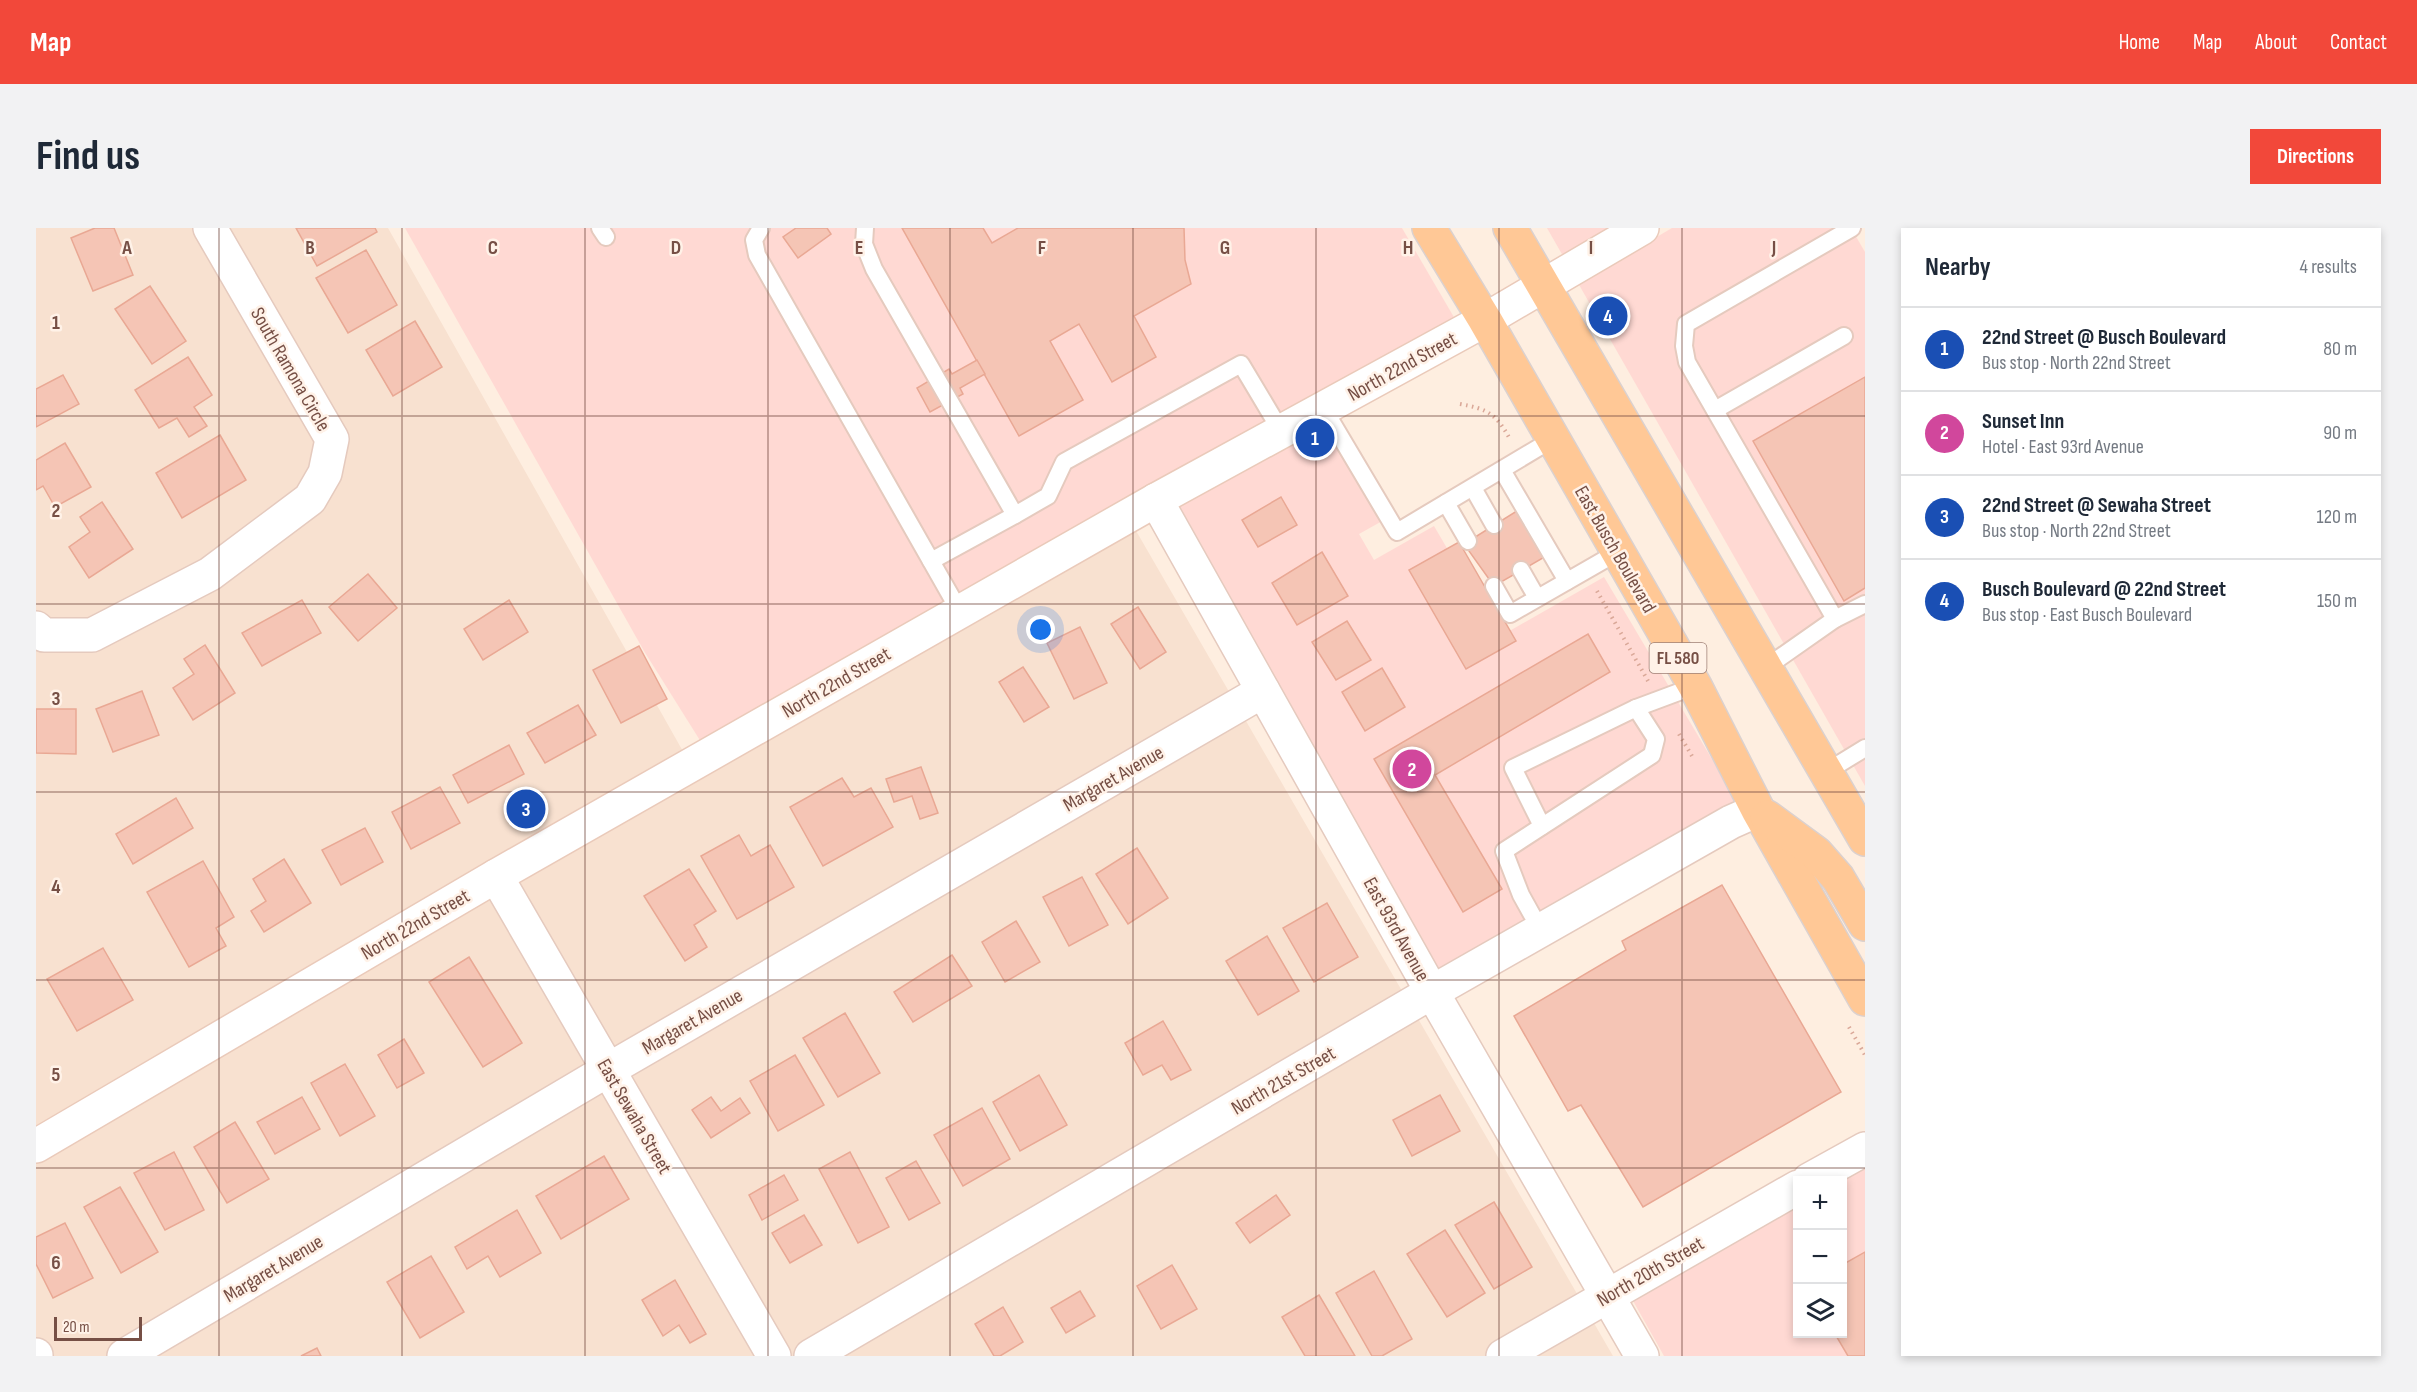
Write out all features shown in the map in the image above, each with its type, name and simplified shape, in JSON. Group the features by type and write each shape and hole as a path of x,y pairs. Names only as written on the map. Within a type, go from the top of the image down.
{"main road":[{"name":"East Busch Boulevard","path":"1429,228 1485,320 1695,686 1758,810 1865,999"},
{"path":"1510,228 1865,838"},
{"path":"1758,810 1816,853 1838,878 1865,924"}],"street":[{"name":"South Ramona Circle","path":"36,628 44,636 92,636 210,574 310,499 325,473 332,439 210,228"},
{"name":"North 22nd Street","path":"36,1146 496,876 1156,500 1485,320 1642,228"},
{"name":"East 93rd Avenue","path":"1156,500 1432,992 1642,1356"},
{"name":"Margaret Avenue","path":"124,1356 608,1070 1263,691"},
{"name":"North 21st Street","path":"811,1356 1432,992 1731,822 1758,810"},
{"name":"East Sewaha Street","path":"496,876 774,1356"},
{"path":"1816,1176 1865,1149"},
{"name":"North 20th Street","path":"1503,1356 1793,1189"}],"lane":[{"path":"761,228 754,240 757,255 960,612"},
{"path":"865,228 864,243 874,269 1015,515"},
{"path":"1835,619 1687,362 1684,346 1686,324 1852,228"},
{"path":"1715,410 1844,336"},
{"path":"931,561 1048,496 1064,462 1241,364 1281,431"},
{"path":"1324,409 1397,532 1553,439"},
{"path":"1503,470 1567,581"},
{"path":"1473,488 1494,525"},
{"path":"1446,503 1468,542"},
{"path":"1494,586 1510,614 1618,552"},
{"path":"1521,570 1537,598"},
{"path":"1765,668 1835,619 1865,603"},
{"path":"1542,826 1513,768 1636,708 1695,686"},
{"path":"1541,931 1521,895 1504,851 1652,755 1656,740 1636,708"},
{"path":"1826,772 1865,748"}],"shaded area":[{"path":"36,228 388,228 698,778 1135,529 1613,1356 36,1356"},
{"path":"405,228 1402,228 1455,319 701,742 644,651"},
{"path":"1547,228 1612,228 1563,256"},
{"path":"1672,228 1851,228 1865,252 1865,786 1578,283"},
{"path":"1338,418 1393,515 1359,534 1374,560 1434,526 1499,637 1604,577 1716,766 1735,804 1439,971 1179,505"},
{"path":"1865,1167 1865,1356 1664,1356 1632,1299 1793,1207 1793,1338 1847,1338 1847,1177"}],"building":[{"path":"95,228 114,228 133,275 93,291 71,238"},
{"path":"296,228 375,228 377,232 317,266"},
{"path":"796,228 827,228 831,234 798,258 783,237"},
{"path":"902,228 983,228 992,243 1018,228 1184,228 1185,260 1191,284 1134,316 1156,357 1112,382 1079,324 1050,341 1083,400 1019,436"},
{"path":"366,250 397,305 348,333 316,278"},
{"path":"150,286 186,341 152,364 115,309"},
{"path":"415,321 442,367 393,396 366,350"},
{"path":"188,357 212,395 194,407 207,426 189,437 177,418 159,428 135,390"},
{"path":"977,360 985,374 960,388 963,394 930,412 917,388 949,369 952,374"},
{"path":"63,375 79,404 36,427 36,389"},
{"path":"1865,377 1865,588 1844,601 1753,441"},
{"path":"220,435 246,480 182,518 156,473"},
{"path":"65,443 91,487 55,507 43,486 36,490 36,460"},
{"path":"1281,497 1297,525 1258,547 1242,520"},
{"path":"102,502 133,549 89,578 69,547 90,532 80,517"},
{"path":"1520,509 1548,555 1494,586 1464,544"},
{"path":"1459,542 1516,641 1466,669 1409,570"},
{"path":"1322,552 1348,596 1297,625 1272,583"},
{"path":"368,574 397,608 358,641 329,607"},
{"path":"302,600 321,633 262,666 242,633"},
{"path":"509,600 528,632 483,660 464,629"},
{"path":"1138,607 1166,652 1140,669 1111,624"},
{"path":"1347,621 1371,660 1336,680 1312,642"},
{"path":"1080,627 1107,683 1074,699 1047,643"},
{"path":"1588,634 1610,672 1435,775 1502,889 1463,912 1374,759"},
{"path":"205,645 235,693 193,720 173,688 194,674 184,659"},
{"path":"639,646 667,699 621,723 593,670"},
{"path":"1023,667 1049,707 1024,722 999,682"},
{"path":"1382,668 1405,707 1365,731 1342,692"},
{"path":"142,691 159,735 113,752 96,709"},
{"path":"578,705 596,735 545,763 527,733"},
{"path":"36,709 76,709 76,754 36,753"},
{"path":"509,745 524,774 468,803 453,775"},
{"path":"921,767 938,813 920,819 912,796 894,802 886,779"},
{"path":"842,778 854,797 871,788 893,827 823,866 790,807"},
{"path":"440,787 460,823 411,849 392,812"},
{"path":"176,798 193,828 133,864 116,834"},
{"path":"365,828 383,862 341,885 322,850"},
{"path":"739,835 751,856 770,845 794,887 737,919 701,856"},
{"path":"1137,848 1168,898 1128,924 1096,874"},
{"path":"284,859 311,903 264,932 251,911 266,901 253,879"},
{"path":"203,861 234,917 216,928 226,946 189,967 147,892"},
{"path":"689,869 716,911 694,925 707,947 685,961 644,896"},
{"path":"1082,877 1108,925 1069,946 1043,897"},
{"path":"1722,885 1841,1092 1643,1207 1581,1105 1568,1111 1514,1016 1626,950 1622,941"},
{"path":"1327,903 1358,957 1314,982 1283,928"},
{"path":"1016,921 1040,962 1005,982 982,942"},
{"path":"1267,936 1299,991 1258,1015 1226,961"},
{"path":"103,948 133,1000 77,1031 47,979"},
{"path":"952,955 972,986 913,1022 894,992"},
{"path":"469,957 522,1043 483,1067 429,982"},
{"path":"845,1013 880,1073 838,1097 803,1038"},
{"path":"1163,1021 1191,1070 1171,1080 1162,1065 1143,1075 1125,1043"},
{"path":"404,1039 424,1073 397,1088 378,1055"},
{"path":"795,1055 824,1105 778,1131 750,1081"},
{"path":"345,1064 375,1116 340,1136 311,1083"},
{"path":"1039,1075 1067,1125 1020,1151 993,1102"},
{"path":"1440,1095 1460,1131 1412,1156 1393,1120"},
{"path":"302,1097 320,1129 275,1154 257,1122"},
{"path":"711,1097 721,1111 740,1098 750,1113 711,1138 692,1110"},
{"path":"982,1108 1010,1159 963,1186 934,1135"},
{"path":"235,1122 269,1179 227,1203 194,1147"},
{"path":"174,1152 204,1210 165,1230 134,1173"},
{"path":"850,1152 889,1227 858,1243 819,1169"},
{"path":"604,1156 629,1199 561,1239 536,1196"},
{"path":"916,1161 940,1203 909,1220 886,1178"},
{"path":"784,1175 798,1200 762,1220 749,1195"},
{"path":"120,1187 158,1252 121,1273 84,1207"},
{"path":"1276,1195 1290,1215 1250,1243 1236,1223"},
{"path":"1494,1202 1532,1267 1494,1289 1455,1225"},
{"path":"517,1210 541,1253 500,1277 488,1256 467,1269 455,1247"},
{"path":"804,1215 822,1245 790,1263 772,1233"},
{"path":"65,1223 93,1278 53,1298 36,1264 36,1237"},
{"path":"1445,1230 1485,1293 1447,1317 1407,1254"},
{"path":"1865,1252 1865,1356 1848,1356 1837,1338 1847,1338 1847,1262"},
{"path":"431,1256 464,1312 420,1338 387,1282"},
{"path":"1172,1265 1197,1309 1161,1329 1137,1286"},
{"path":"1374,1271 1412,1339 1382,1356 1372,1356 1336,1293"},
{"path":"675,1280 706,1334 690,1343 679,1325 663,1336 642,1300"},
{"path":"1080,1291 1095,1316 1066,1333 1051,1308"},
{"path":"1319,1295 1355,1356 1305,1356 1282,1317"},
{"path":"1003,1307 1023,1342 1000,1356 994,1356 975,1324"},
{"path":"317,1348 321,1356 301,1356"}],"place":[{"name":"Busch Boulevard @ 22nd Street","path":"1608,316"},
{"name":"22nd Street @ Busch Boulevard","path":"1315,438"},
{"name":"Sunset Inn","path":"1412,769"},
{"name":"22nd Street @ Sewaha Street","path":"526,809"}]}
